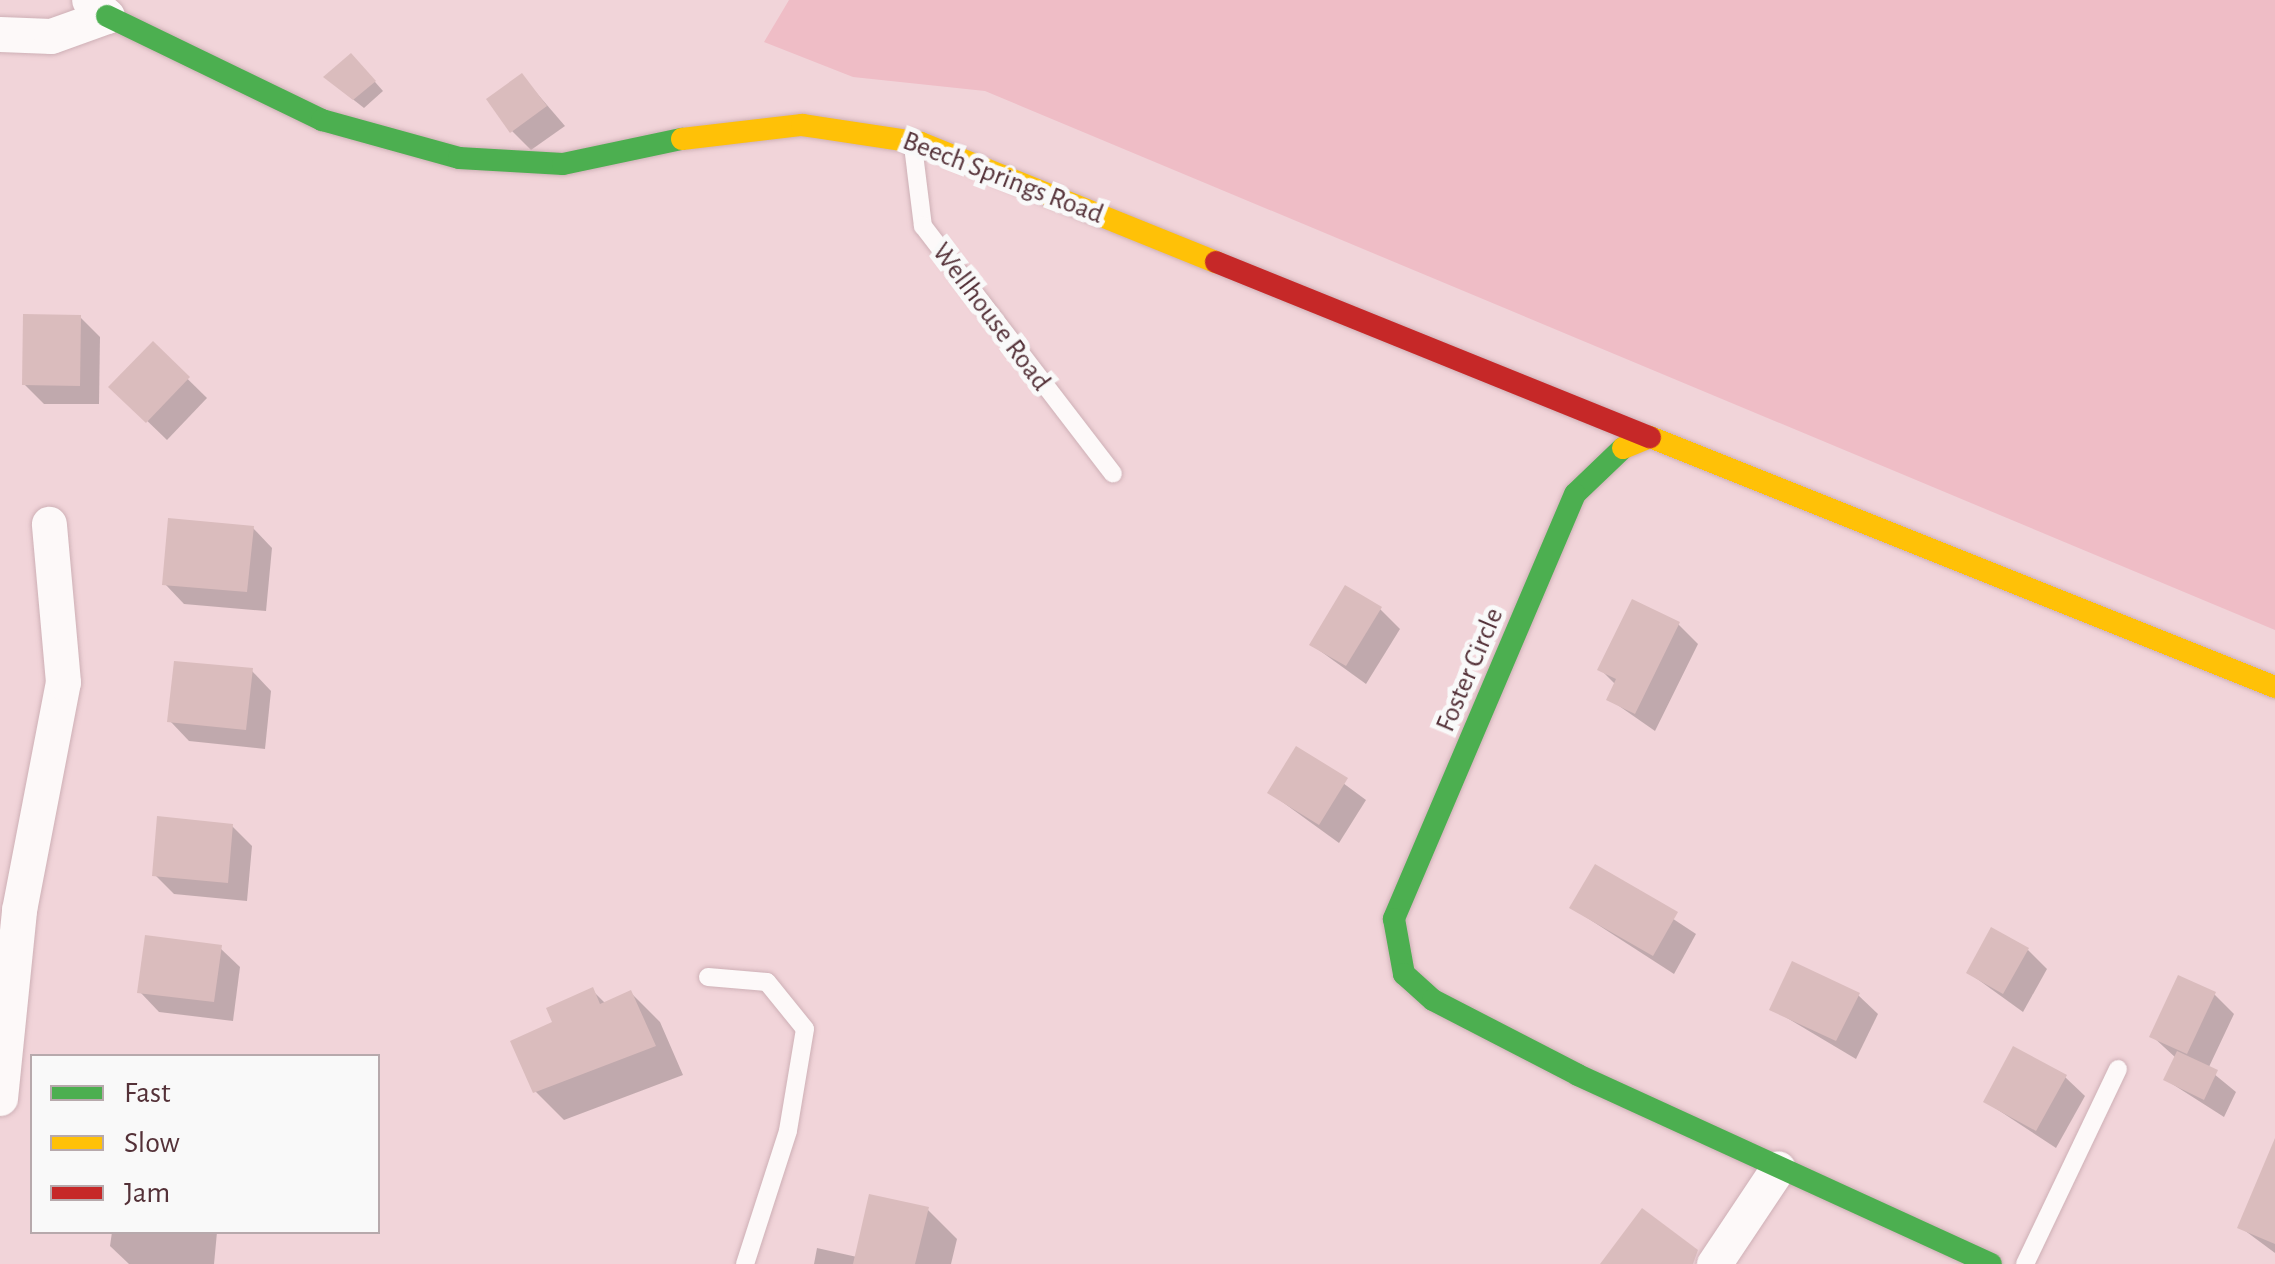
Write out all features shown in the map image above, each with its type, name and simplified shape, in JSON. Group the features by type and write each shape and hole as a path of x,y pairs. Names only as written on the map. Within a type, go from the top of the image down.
{"street":[{"name":"Beech Springs Road","path":"0,34 51,36 98,8 322,120 459,158 563,164 732,129 802,125 912,141 1650,437"},
{"path":"1650,437 2275,687"},
{"name":"Foster Circle","path":"1650,437 1615,450 1575,494 1392,938 1404,974 1433,1000 1778,1168 1991,1264"},
{"path":"0,1098 9,908 63,682 49,524"},
{"path":"1714,1264 1778,1168"}],"lane":[{"name":"Wellhouse Road","path":"912,141 924,226 1113,474"},
{"path":"708,977 767,982 806,1029 788,1131 746,1264"},
{"path":"2025,1264 2118,1069"}],"shaded area":[{"path":"789,0 2275,0 2275,630 985,91 853,77 764,42"}],"building":[{"path":"351,53 376,81 353,100 323,77"},
{"path":"522,73 547,106 510,133 486,99"},
{"path":"23,314 81,315 80,386 22,385"},
{"path":"153,341 190,377 146,423 108,387"},
{"path":"168,518 254,526 247,592 162,585"},
{"path":"1345,585 1382,607 1346,666 1309,645"},
{"path":"1632,599 1680,622 1635,714 1606,700 1616,679 1597,670"},
{"path":"174,661 253,668 246,730 167,722"},
{"path":"1296,746 1348,778 1319,825 1267,793"},
{"path":"157,816 233,824 228,883 152,876"},
{"path":"1595,864 1678,912 1653,956 1569,908"},
{"path":"1991,927 2029,948 2003,994 1966,973"},
{"path":"145,935 222,945 214,1002 137,993"},
{"path":"1792,961 1860,993 1836,1041 1769,1010"},
{"path":"2178,975 2216,992 2187,1054 2149,1037"},
{"path":"593,987 600,1004 631,990 656,1046 533,1093 510,1041 552,1022 546,1008"},
{"path":"2013,1046 2067,1075 2036,1131 1983,1102"},
{"path":"2177,1051 2218,1070 2204,1100 2163,1080"},
{"path":"2275,1138 2275,1244 2237,1228"},
{"path":"869,1194 929,1207 915,1264 853,1264"},
{"path":"1642,1208 1698,1250 1693,1264 1600,1264"}],"traffic: fast":[{"path":"107,16 322,120 459,158 563,164 682,139"},
{"path":"1623,448 1575,494 1394,919 1404,974 1433,1000 1578,1075 1991,1264"}],"traffic: slow":[{"path":"682,139 802,125 921,143 1216,262"},
{"path":"1623,448 1650,437 2275,687"}],"traffic: jam":[{"path":"1216,262 1650,437"}]}
